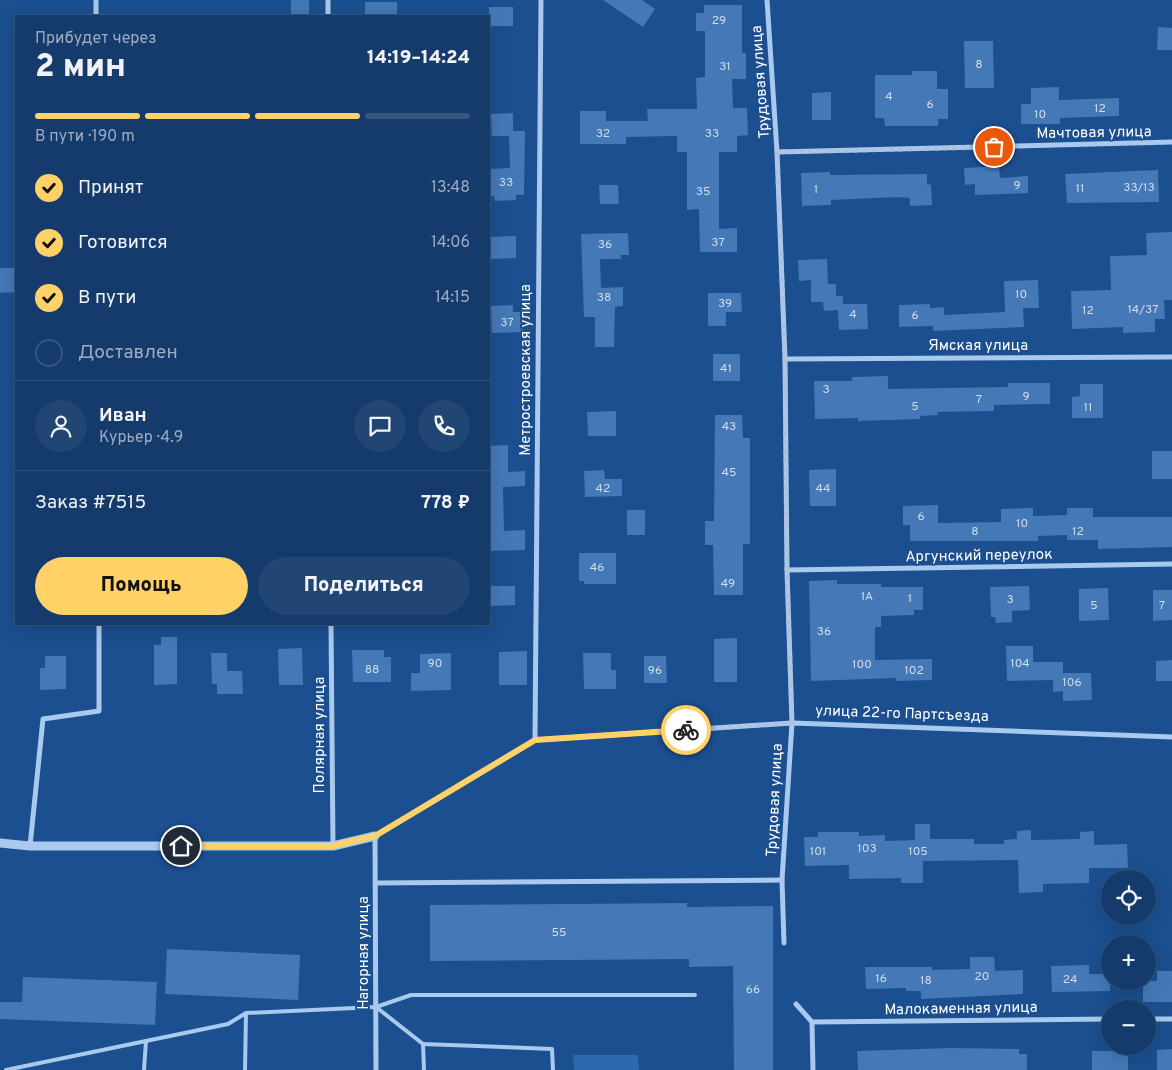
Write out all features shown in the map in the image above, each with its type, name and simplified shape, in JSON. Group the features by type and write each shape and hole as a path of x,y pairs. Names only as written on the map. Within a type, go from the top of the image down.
{"street":[{"path":"96,0 96,15"},
{"path":"328,0 328,15"},
{"name":"Метростроевская улица","path":"535,740 541,0"},
{"name":"Трудовая улица","path":"767,0 777,152 785,358 787,570 792,723 782,880 784,942"},
{"name":"Мачтовая улица","path":"777,152 1172,142"},
{"name":"Ямская улица","path":"785,358 1172,357"},
{"name":"Аргунский переулок","path":"787,570 1172,564"},
{"path":"30,846 43,719 100,710 99,625"},
{"name":"Полярная улица","path":"331,625 332,846"},
{"name":"улица 22-го Партсъезда","path":"0,843 30,846 332,846 375,836 535,740 792,723 1172,737"},
{"name":"Нагорная улица","path":"375,836 376,1070"},
{"path":"375,883 782,880"},
{"path":"796,1004 812,1022 813,1070"},
{"path":"1156,1019 1172,1019"},
{"name":"Малокаменная улица","path":"812,1022 1101,1020"}],"lane":[{"path":"6,1070 228,1024 246,1013 376,1007 411,995 695,995"},
{"path":"376,1007 423,1044 552,1049 553,1070"},
{"path":"245,1070 246,1013"},
{"path":"144,1070 146,1041"},
{"path":"423,1044 424,1070"}],"shaded area":[{"path":"573,1055 638,1055 639,1070 574,1070"}],"building":[{"path":"291,0 309,0 309,15 291,15"},
{"path":"603,0 642,0 655,9 643,27"},
{"path":"365,2 397,2 397,15 365,15"},
{"path":"704,5 742,5 742,53 746,53 746,79 732,79 733,108 747,108 748,135 737,136 737,152 719,152 719,229 737,228 737,252 700,252 699,209 687,210 687,152 677,152 677,136 626,137 626,144 580,144 580,111 606,111 606,121 648,121 647,109 697,109 696,78 705,77 705,31 696,31 696,13 704,13"},
{"path":"489,7 513,7 513,26 490,26"},
{"path":"1158,27 1172,28 1172,50 1157,50"},
{"path":"964,41 993,41 994,88 965,88"},
{"path":"912,71 937,71 937,89 948,89 948,119 938,119 938,126 885,126 884,118 875,118 875,75 912,75"},
{"path":"1059,87 1059,100 1119,98 1119,116 1060,118 1060,124 1021,124 1021,104 1031,104 1031,88"},
{"path":"831,92 831,120 812,120 812,93"},
{"path":"513,113 513,131 525,131 524,195 516,195 516,200 495,201 494,196 490,196 490,169 510,168 509,136 492,136 491,114"},
{"path":"999,166 1000,178 1028,176 1028,193 975,195 975,184 965,185 964,168"},
{"path":"1158,170 1159,202 1067,203 1065,174"},
{"path":"830,172 830,175 927,174 927,185 931,184 932,205 910,206 910,198 898,197 831,200 831,205 802,206 801,173"},
{"path":"599,185 618,185 619,204 600,204"},
{"path":"1172,232 1172,300 1164,300 1165,319 1155,319 1155,332 1123,333 1123,327 1072,329 1071,291 1111,290 1110,256 1147,255 1146,233"},
{"path":"628,233 629,255 621,255 621,259 600,259 601,288 623,287 623,306 615,307 614,347 595,347 595,317 584,317 581,234"},
{"path":"516,236 516,258 490,259 490,237"},
{"path":"827,259 828,284 836,284 836,296 843,296 843,304 867,304 868,329 839,330 838,310 824,311 823,302 811,302 811,280 799,281 798,260"},
{"path":"0,268 15,268 15,292 0,293"},
{"path":"1038,280 1039,308 1023,308 1024,327 933,331 933,326 899,327 899,305 930,304 930,308 944,307 944,315 1005,312 1004,281"},
{"path":"708,293 741,293 742,312 726,312 726,326 708,326"},
{"path":"513,305 513,312 522,312 523,332 492,333 491,306"},
{"path":"713,354 740,354 740,381 713,381"},
{"path":"888,376 888,389 1008,387 1008,383 1050,383 1050,404 994,405 994,411 937,412 938,415 920,416 920,419 858,421 858,418 815,419 814,381 852,381 852,377"},
{"path":"1080,384 1103,384 1103,418 1072,418 1072,397 1080,396"},
{"path":"616,411 616,436 588,436 587,412"},
{"path":"715,415 742,415 743,438 750,438 750,544 743,544 743,595 714,595 713,545 705,545 705,521 714,521"},
{"path":"508,445 508,472 525,471 525,486 503,487 504,531 525,530 525,550 490,551 490,446"},
{"path":"1152,451 1172,451 1172,479 1152,479"},
{"path":"836,469 836,506 810,506 809,470"},
{"path":"604,470 605,479 622,479 622,496 585,497 584,471"},
{"path":"938,505 938,523 1001,522 1001,509 1033,508 1033,516 1067,515 1067,508 1093,508 1093,517 1172,517 1172,547 1098,549 1098,540 1067,540 1067,535 1038,536 1038,541 910,541 910,525 903,525 903,506"},
{"path":"627,510 645,510 645,535 627,535"},
{"path":"579,553 616,553 616,584 584,584 584,581 579,581"},
{"path":"837,580 837,584 881,584 881,587 923,587 923,610 914,610 914,615 881,616 881,627 875,627 875,660 932,659 932,680 896,681 896,678 811,681 809,581"},
{"path":"490,586 515,586 515,605 490,606"},
{"path":"1029,586 1030,610 1012,611 1012,622 996,623 995,617 991,617 990,587"},
{"path":"1108,588 1109,620 1079,621 1079,589"},
{"path":"1153,590 1172,590 1172,620 1153,621"},
{"path":"161,637 177,637 177,684 154,685 154,645 161,645"},
{"path":"737,638 737,682 714,682 714,639"},
{"path":"1006,646 1033,646 1033,662 1063,662 1063,673 1091,673 1092,700 1063,701 1063,691 1053,692 1053,680 1007,681"},
{"path":"302,648 303,685 279,685 278,649"},
{"path":"352,650 384,650 384,657 391,657 391,682 353,682"},
{"path":"527,651 527,685 499,685 499,652"},
{"path":"211,653 227,653 227,671 242,671 243,694 217,694 217,684 212,684"},
{"path":"451,653 451,690 411,691 411,673 420,673 420,654"},
{"path":"583,653 611,653 611,670 616,670 616,689 584,689"},
{"path":"45,656 66,656 66,689 40,690 40,668 45,668"},
{"path":"644,656 666,656 667,683 644,683"},
{"path":"1172,660 1172,681 1156,681 1156,661"},
{"path":"915,824 930,824 930,839 974,839 974,844 1004,844 1004,840 1017,839 1017,831 1031,830 1031,840 1080,839 1080,832 1094,831 1094,845 1127,844 1128,868 1089,868 1089,883 1043,884 1043,892 1019,893 1018,860 923,861 923,883 901,883 901,878 849,879 849,865 805,866 804,837 818,837 818,832 859,832 859,836 885,835 885,841 915,840"},
{"path":"687,903 687,907 773,906 773,1070 734,1070 733,966 689,967 689,959 430,961 430,905"},
{"path":"167,949 300,955 298,1000 165,994"},
{"path":"970,957 994,957 995,971 1023,970 1023,994 921,999 921,991 906,991 906,988 866,989 865,967 932,967 932,970 970,969"},
{"path":"1089,965 1089,974 1101,974 1101,990 1110,991 1052,992 1051,966"},
{"path":"1157,971 1172,971 1172,1002 1143,1000 1143,990 1156,990"},
{"path":"23,977 157,982 155,1025 0,1019 0,1002 22,1002"},
{"path":"951,1048 1019,1049 1019,1054 1027,1054 1027,1070 858,1070 857,1051"},
{"path":"1172,1049 1172,1070 1157,1070 1157,1050"},
{"path":"1092,1051 1101,1051 1101,1055 1128,1055 1128,1070 1092,1070"}],"way so far":[{"path":"686,730 792,723 787,570 785,358 777,152 994,147"}],"route":[{"path":"181,846 332,846 361,840 375,836 535,740 686,730"}]}
